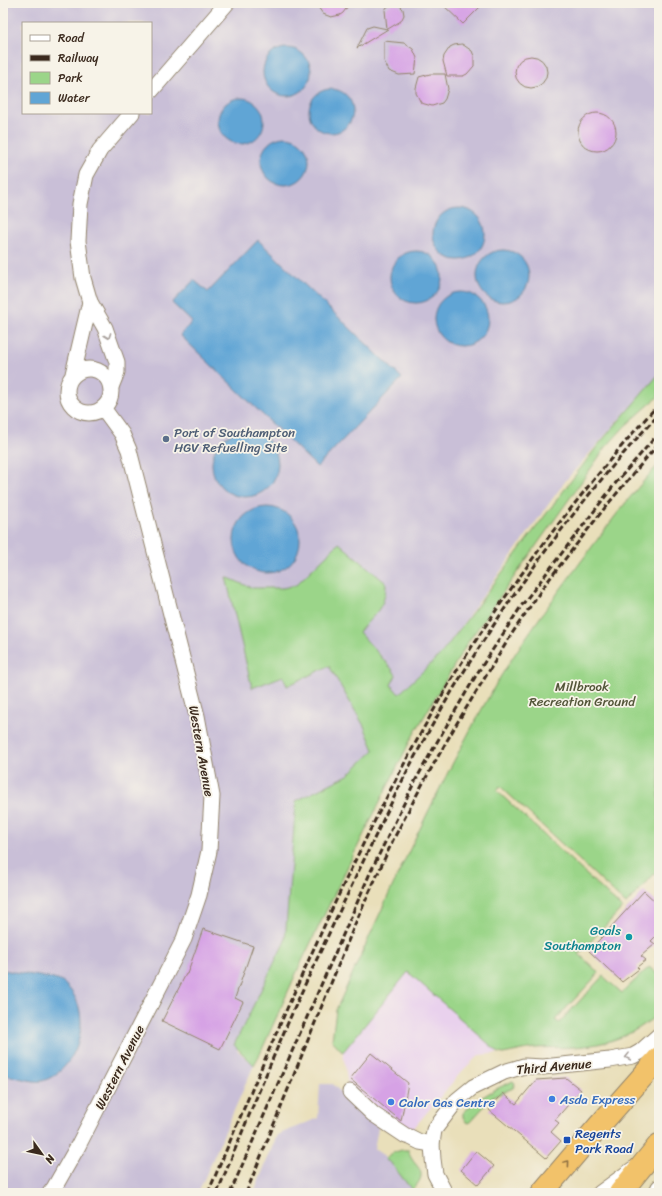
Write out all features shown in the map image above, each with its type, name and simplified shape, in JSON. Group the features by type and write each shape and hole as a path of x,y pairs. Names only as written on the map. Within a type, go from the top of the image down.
{"highway":[{"path":"542,1193 659,1058"},
{"path":"620,1193 652,1153"}],"street":[{"path":"152,90 227,3"},
{"path":"90,302 73,374 67,384 66,391 71,405 83,412 90,413 97,412 108,402 111,387 117,372 117,362 105,328 90,302 83,278 78,241 80,204 86,175 100,150 131,114"},
{"path":"73,374 86,368 99,371 105,375 111,387"},
{"name":"Western Avenue","path":"50,1193 78,1146 184,939 199,895 208,851 212,796 197,716 129,450 122,434 103,408"},
{"name":"Third Avenue","path":"445,1193 435,1174 432,1144 434,1130 457,1100 473,1087 490,1077 524,1066 543,1067 610,1060 632,1056 640,1052 659,1035"},
{"path":"350,1092 372,1114 406,1136 420,1142 432,1144"},
{"path":"600,1193 652,1153"},
{"path":"656,1193 659,1187"}],"shaded area":[{"path":"3,3 659,3 659,374 566,480 418,686 275,990 237,1050 254,1065 198,1193 3,1193"},
{"path":"408,972 499,1053 479,1055 463,1070 412,1130 404,1130 348,1085 343,1052"},
{"path":"320,1084 333,1084 346,1098 379,1123 374,1149 386,1157 385,1160 390,1162 414,1193 254,1193 277,1135 318,1118"}],"green space":[{"path":"659,374 659,396 625,426 606,447 468,642 411,739 299,967 254,1065 234,1045 285,941 296,801 348,775 374,750 364,726 329,666 287,686 283,676 252,688 226,577 252,588 283,588 296,585 339,543 386,583 384,599 381,605 359,632 396,675 391,685 399,694 441,654 598,445"},
{"name":"Millbrook Recreation Ground","path":"659,464 659,871 658,870 626,904 500,786 497,791 622,908 579,954 599,973 555,1020 559,1023 603,976 622,993 649,967 659,975 659,1013 639,1028 619,1038 597,1044 585,1046 532,1048 503,1054 499,1053 408,972 343,1052 332,1040 336,1010 410,849 470,730 522,643 544,612 616,514"},
{"path":"513,1081 515,1083 513,1088 493,1097 469,1123 466,1122 463,1117 463,1113 474,1103"},
{"path":"409,1150 410,1155 421,1172 421,1177 418,1183 412,1190 390,1162 385,1160 394,1152"}],"water":[{"path":"282,48 292,48 304,55 311,67 311,77 304,89 292,96 282,96 274,92 267,85 263,77 263,67 267,59 274,52"},
{"path":"327,89 335,89 340,90 347,95 352,102 352,120 347,127 340,132 327,133 319,130 312,123 309,115 309,107 312,99 319,92"},
{"path":"241,98 254,102 260,108 264,121 260,134 254,140 241,144 228,140 222,134 218,121 222,108 228,102"},
{"path":"285,137 294,139 302,144 307,152 309,161 307,170 302,178 294,183 285,185 276,183 268,178 263,170 261,161 263,152 268,144 276,139"},
{"path":"459,208 469,210 477,216 483,224 485,234 483,244 477,252 469,258 459,260 449,258 441,252 435,244 433,234 435,224 441,216 449,210"},
{"path":"258,240 402,378 317,467 180,335 192,322 172,303 194,280 208,292"},
{"path":"498,250 508,250 522,257 529,271 529,281 522,295 508,302 498,302 488,298 481,291 477,281 477,271 481,261 488,254"},
{"path":"411,251 421,251 435,258 442,272 442,282 435,296 421,303 411,303 401,299 394,292 390,282 390,272 394,262 401,255"},
{"path":"456,292 466,292 480,300 486,309 488,319 486,329 480,338 466,346 456,346 446,341 439,334 434,324 434,314 439,304 446,297"},
{"path":"238,431 252,431 264,436 273,445 278,457 276,477 269,488 252,497 238,497 226,492 217,483 212,471 212,457 217,445 226,436"},
{"path":"267,507 280,510 290,517 297,527 300,540 297,553 290,563 280,570 267,573 254,570 244,563 237,553 234,540 237,527 244,517 254,510"},
{"path":"3,970 58,980 73,993 79,1006 81,1021 79,1037 74,1051 66,1064 55,1075 42,1081 17,1078 3,1074"}],"building":[{"path":"315,3 350,3 343,13 331,17 323,14"},
{"path":"441,3 484,3 463,24"},
{"path":"392,4 399,5 403,9 404,15 401,21 357,48 367,28 373,26 387,29 385,10"},
{"path":"384,41 404,43 413,49 417,58 415,74 399,75 389,71 384,61"},
{"path":"462,44 472,51 474,56 474,66 467,74 463,76 447,76 443,61 444,56 450,47"},
{"path":"531,56 537,57 544,63 547,72 546,78 540,85 531,88 525,87 518,81 515,72 516,66 522,59"},
{"path":"430,74 445,74 448,89 442,103 432,106 421,103 416,93 419,77"},
{"path":"597,113 610,119 616,132 610,145 597,151 584,145 578,132 584,119"},
{"name":"Goals Southampton","path":"644,891 659,905 659,933 651,941 655,944 641,956 646,960 637,967 639,969 622,982 589,951"},
{"path":"203,929 253,946 235,998 243,1002 220,1049 162,1021 187,974"},
{"name":"Calor Gas Centre","path":"371,1053 408,1083 401,1121 350,1079"},
{"name":"Asda Express","path":"566,1078 581,1090 555,1120 559,1123 551,1132 561,1141 546,1158 489,1110 503,1093 516,1104 536,1080"},
{"path":"476,1151 494,1166 478,1185 461,1170"}],"railway":[{"path":"208,1193 291,1000 349,873 380,810 447,687 484,629 550,535 603,468 659,404"},
{"path":"217,1193 307,981 399,787 439,714 466,668 525,579 590,494 659,414"},
{"path":"230,1193 371,871 414,783 437,742 478,672 522,605 618,480 659,433"},
{"path":"246,1193 355,924 393,840 423,783 457,723 513,632 544,586 607,505 659,443"}],"place":[{"name":"Port of Southampton HGV Refuelling Site","path":"166,439"},
{"name":"Goals Southampton","path":"629,937"},
{"name":"Asda Express","path":"552,1099"},
{"name":"Calor Gas Centre","path":"391,1102"},
{"name":"Regents Park Road","path":"567,1140"}]}
